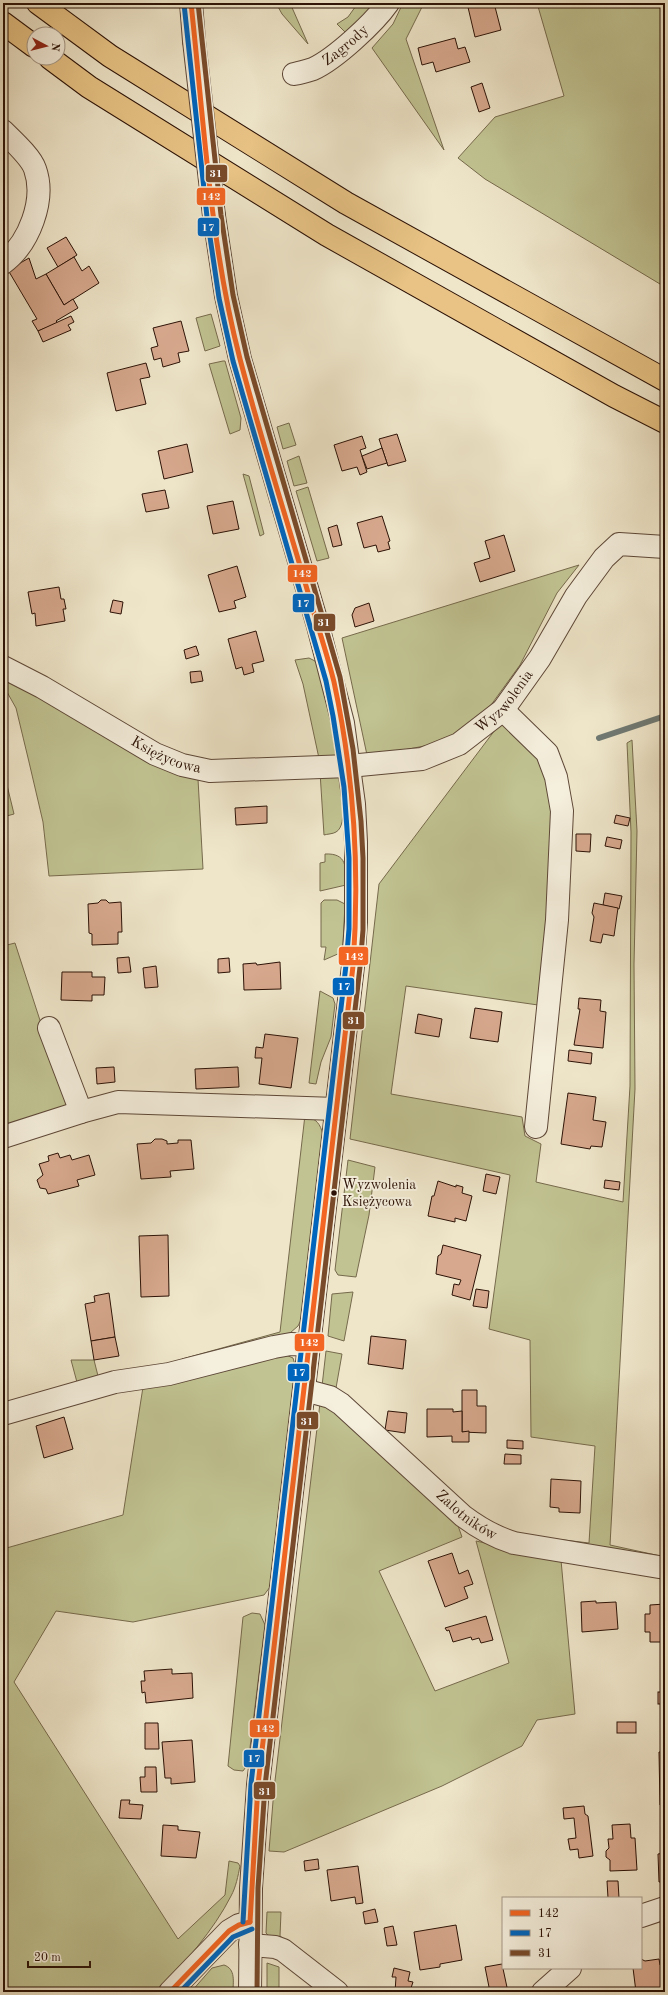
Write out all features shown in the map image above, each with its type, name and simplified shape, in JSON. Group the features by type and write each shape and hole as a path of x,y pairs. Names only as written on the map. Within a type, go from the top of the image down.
{"highway":[{"path":"38,3 110,56 346,203 665,380"},
{"path":"3,23 26,40"},
{"path":"61,66 89,87 327,235 614,396 665,422"}],"street":[{"path":"191,3 214,216 226,296 240,359 333,679 343,723 349,766 356,842 356,922 336,1109 258,1785 250,1922 250,1992"},
{"name":"Zagrody","path":"294,74 313,69 346,46 369,25 388,3"},
{"path":"3,131 14,142 34,168 39,191 32,221 22,244 3,263"},
{"name":"Wyzwolenia","path":"349,766 422,759 459,744 502,710 540,658 576,596 604,558 619,544 665,547"},
{"name":"Księżycowa","path":"3,667 42,687 155,754 182,765 210,771 349,766"},
{"path":"502,710 547,753 556,777 562,811 557,920 536,1127"},
{"path":"49,1028 81,1112"},
{"path":"3,1137 104,1105 134,1102 336,1109"},
{"path":"3,1414 121,1380 169,1374 274,1347 291,1344 309,1345"},
{"name":"Zalotników","path":"304,1390 330,1397 341,1404 463,1516 482,1530 498,1538 514,1543 665,1568"},
{"path":"642,1916 665,1908"},
{"path":"170,1992 225,1935 239,1925 250,1922"},
{"path":"250,1946 275,1947 283,1950 337,1992"},
{"path":"543,1992 569,1969"}],"green space":[{"path":"276,3 290,3 308,44 282,14"},
{"path":"358,3 377,3 347,34 337,24 348,17"},
{"path":"403,3 424,3 406,39 444,150 372,48 393,24"},
{"path":"537,3 665,3 665,287 485,179 458,158 495,117 564,96"},
{"path":"211,314 220,346 205,351 196,318"},
{"path":"225,361 241,418 240,430 230,434 209,364"},
{"path":"289,423 296,445 283,449 277,427"},
{"path":"299,456 307,483 294,486 287,461"},
{"path":"243,474 249,476 264,534 260,536"},
{"path":"308,487 329,558 317,561 296,491"},
{"path":"579,565 557,593 520,665 491,705 456,734 429,745 394,752 367,755 342,638"},
{"path":"309,658 315,661 320,669 338,758 320,763 303,684 295,660"},
{"path":"3,677 198,779 203,869 49,876 43,822 16,708 3,685"},
{"path":"501,722 542,759 554,809 550,917 538,1005 406,986 391,1094 522,1117 525,1136 541,1144 536,1182 623,1202 630,1086 631,832 627,743 632,740 637,831 634,964 635,1089 610,1545 665,1557 539,1537 589,1543 595,1446 531,1437 530,1340 489,1329 510,1175 350,1139 379,884"},
{"path":"320,772 339,772 343,804 342,822 340,828 335,833 324,835"},
{"path":"6,781 14,814 3,817 3,782"},
{"path":"325,854 338,856 344,862 346,885 320,891 320,863 325,862"},
{"path":"324,900 337,900 345,904 343,944 340,953 324,960 326,947 321,947 321,903"},
{"path":"15,943 68,1107 3,1131 3,946"},
{"path":"320,991 333,998 335,1004 331,1037 321,1062 316,1084 309,1083"},
{"path":"305,1115 317,1122 323,1135 302,1318 298,1326 290,1333 189,1362 182,1359 280,1332"},
{"path":"348,1160 375,1167 369,1215 356,1277 338,1275 335,1270"},
{"path":"353,1292 344,1341 328,1336 332,1294"},
{"path":"326,1351 342,1354 336,1388 322,1386"},
{"path":"286,1355 293,1358 295,1365 280,1517 270,1587 264,1595 133,1622 56,1611 14,1682 178,1939 225,1895 229,1861 238,1863 240,1866 233,1893 207,1934 159,1992 3,1992 3,1549 123,1515 143,1387"},
{"path":"71,1360 94,1360 99,1380 78,1386"},
{"path":"320,1403 331,1406 456,1520 462,1537 379,1571 435,1691 509,1663 476,1541 561,1560 575,1714 537,1720 522,1746 442,1786 284,1852 269,1851 274,1789"},
{"path":"252,1613 260,1614 265,1625 248,1764 243,1771 234,1770 228,1766 243,1617"},
{"path":"267,1912 281,1912 280,1936 353,1992 347,1992 269,1936 266,1933"},
{"path":"267,1963 279,1967 279,1992 267,1992"},
{"path":"224,1965 228,1967 232,1973 233,1992 191,1992 212,1968"}],"building":[{"path":"467,3 494,3 501,30 475,37"},
{"path":"455,38 458,49 465,47 470,62 436,72 433,62 422,65 418,48"},
{"path":"482,83 490,108 479,112 471,87"},
{"path":"66,237 77,255 58,267 47,248"},
{"path":"74,257 82,271 89,266 99,283 64,305 46,274"},
{"path":"29,258 36,279 46,274 64,305 73,299 78,308 56,321 58,323 38,331 32,321 37,319 8,270"},
{"path":"71,316 74,322 68,325 71,330 43,342 38,331"},
{"path":"181,321 189,351 178,353 180,362 163,367 161,358 154,360 151,348 158,346 153,328"},
{"path":"146,363 150,377 140,379 146,404 116,411 107,373"},
{"path":"397,434 406,461 388,466 379,439"},
{"path":"362,436 366,448 360,450 367,472 360,475 357,467 342,471 334,445"},
{"path":"187,444 193,472 164,479 158,451"},
{"path":"382,448 387,463 367,469 362,456"},
{"path":"165,490 169,508 146,512 142,494"},
{"path":"233,501 239,529 213,534 207,506"},
{"path":"382,516 390,541 388,542 390,549 378,552 376,545 364,548 357,523"},
{"path":"337,525 342,545 333,547 328,528"},
{"path":"504,535 515,571 480,582 474,563 490,558 485,541"},
{"path":"237,566 246,597 234,601 236,608 219,612 208,575"},
{"path":"59,587 61,599 64,599 66,609 63,609 65,621 36,626 35,613 32,614 28,592"},
{"path":"113,600 123,602 121,614 110,612"},
{"path":"369,603 374,621 355,627 352,615 355,608"},
{"path":"256,631 264,661 252,664 254,672 244,675 242,667 236,669 228,639"},
{"path":"196,646 199,655 186,659 184,650"},
{"path":"201,671 203,681 191,683 190,672"},
{"path":"267,806 267,823 236,825 235,808"},
{"path":"616,815 630,818 628,826 614,823"},
{"path":"576,834 591,834 590,852 576,851"},
{"path":"607,837 622,840 620,849 605,846"},
{"path":"605,893 622,896 619,909 603,905"},
{"path":"101,900 106,900 109,903 121,902 122,932 118,932 118,944 92,945 92,934 89,933 88,904 98,903"},
{"path":"594,903 618,908 614,936 603,934 601,943 590,941 594,917 592,913"},
{"path":"129,957 131,972 118,973 117,958"},
{"path":"229,958 230,972 218,973 218,959"},
{"path":"280,962 281,989 244,990 243,964 256,963 257,965"},
{"path":"156,966 158,987 145,988 143,968"},
{"path":"62,972 92,972 92,977 105,977 104,995 92,995 92,1001 61,1000"},
{"path":"579,998 601,1000 600,1011 606,1012 603,1048 574,1045 580,1009 578,1009"},
{"path":"475,1008 502,1012 498,1042 470,1038"},
{"path":"418,1014 442,1019 439,1037 415,1033"},
{"path":"265,1034 298,1038 291,1088 259,1084 262,1058 255,1058 256,1047 263,1048"},
{"path":"569,1050 592,1053 591,1064 568,1061"},
{"path":"114,1067 115,1082 97,1084 96,1068"},
{"path":"238,1067 239,1087 196,1089 195,1069"},
{"path":"568,1093 596,1097 593,1120 606,1122 602,1147 591,1146 590,1149 561,1144"},
{"path":"155,1139 167,1141 167,1144 178,1143 178,1140 191,1140 194,1169 170,1171 171,1177 141,1179 137,1144 151,1143"},
{"path":"58,1153 60,1158 70,1155 72,1160 89,1155 95,1175 77,1180 79,1186 48,1194 46,1189 40,1188 37,1180 43,1175 39,1164 49,1161 48,1156"},
{"path":"486,1174 500,1177 496,1194 483,1191"},
{"path":"605,1180 620,1182 619,1190 604,1188"},
{"path":"438,1181 456,1187 456,1185 463,1187 462,1193 472,1196 466,1221 455,1218 455,1222 428,1216 432,1196 434,1196"},
{"path":"168,1235 169,1296 141,1297 139,1236"},
{"path":"443,1245 481,1255 470,1300 452,1295 454,1284 459,1285 461,1280 436,1274 438,1256 441,1254"},
{"path":"476,1289 489,1291 487,1308 473,1306"},
{"path":"109,1293 115,1337 91,1341 85,1304 95,1302 94,1296"},
{"path":"371,1336 406,1340 403,1369 368,1364"},
{"path":"115,1337 119,1356 94,1360 91,1341"},
{"path":"462,1390 477,1390 477,1406 486,1406 486,1433 462,1432"},
{"path":"427,1409 453,1409 453,1412 462,1411 462,1432 469,1431 469,1442 452,1442 452,1436 427,1437"},
{"path":"388,1411 407,1413 405,1433 385,1430"},
{"path":"64,1417 73,1449 44,1458 36,1426"},
{"path":"507,1440 523,1441 523,1449 507,1448"},
{"path":"505,1454 521,1455 521,1464 504,1464"},
{"path":"551,1479 581,1481 580,1513 559,1512 559,1508 550,1507"},
{"path":"452,1553 459,1574 468,1570 473,1584 464,1587 468,1598 445,1607 428,1561"},
{"path":"596,1601 596,1603 616,1602 618,1629 582,1632 581,1602"},
{"path":"665,1604 665,1642 650,1642 650,1632 645,1632 645,1614 650,1614 650,1605"},
{"path":"486,1616 493,1640 481,1643 479,1638 472,1640 471,1637 453,1642 449,1630 447,1631 445,1628"},
{"path":"172,1669 172,1674 192,1673 193,1698 146,1703 145,1692 142,1693 141,1681 145,1681 144,1671"},
{"path":"658,1692 665,1692 665,1704 658,1704"},
{"path":"617,1722 636,1722 636,1733 617,1733"},
{"path":"145,1723 158,1723 159,1749 145,1749"},
{"path":"192,1740 195,1782 171,1784 171,1778 165,1778 162,1742"},
{"path":"659,1752 665,1752 665,1805 660,1805"},
{"path":"145,1767 156,1767 157,1792 141,1792 140,1777 145,1777"},
{"path":"121,1800 130,1800 129,1804 143,1805 141,1819 119,1818"},
{"path":"584,1806 585,1814 588,1816 593,1856 579,1858 578,1849 570,1850 568,1839 576,1838 574,1818 564,1819 563,1808"},
{"path":"630,1824 631,1838 635,1838 637,1870 610,1871 610,1860 606,1857 606,1851 609,1848 608,1839 613,1839 612,1825"},
{"path":"163,1825 178,1826 178,1830 200,1832 196,1858 161,1856"},
{"path":"665,1853 665,1882 659,1882 658,1854"},
{"path":"318,1859 319,1869 305,1871 304,1861"},
{"path":"358,1866 363,1903 356,1904 355,1897 331,1901 327,1870"},
{"path":"607,1881 618,1881 619,1897 608,1897"},
{"path":"375,1909 378,1922 365,1924 363,1912"},
{"path":"456,1925 462,1960 440,1964 440,1967 420,1970 414,1932"},
{"path":"393,1926 397,1945 387,1946 384,1928"},
{"path":"659,1959 660,1965 665,1965 663,1992 636,1992 633,1969 642,1969 642,1960 645,1961"},
{"path":"502,1964 508,1992 490,1992 485,1967"},
{"path":"394,1968 410,1972 408,1981 413,1982 410,1991 415,1992 395,1992 396,1977 392,1977"}],"waterway":[{"path":"599,738 665,716"}],"transit line":[{"name":"142","path":"191,3 209,182 230,316 256,419 334,682 341,717 351,787 354,823 356,894 353,966 258,1785 250,1922"},
{"name":"31","path":"198,3 221,215 233,295 247,357 340,677 353,749 361,821 363,858 363,930 360,967 265,1786 258,1888 257,1992"},
{"name":"17","path":"184,4 207,217 219,298 233,361 326,681 344,787 349,858 349,929 346,965 251,1784 243,1922"},
{"name":"142","path":"170,1992 229,1931 239,1925 250,1922"},
{"name":"17","path":"180,1992 233,1937 252,1929"}],"place":[{"name":"Wyzwolenia Księżycowa","path":"334,1193"}]}
